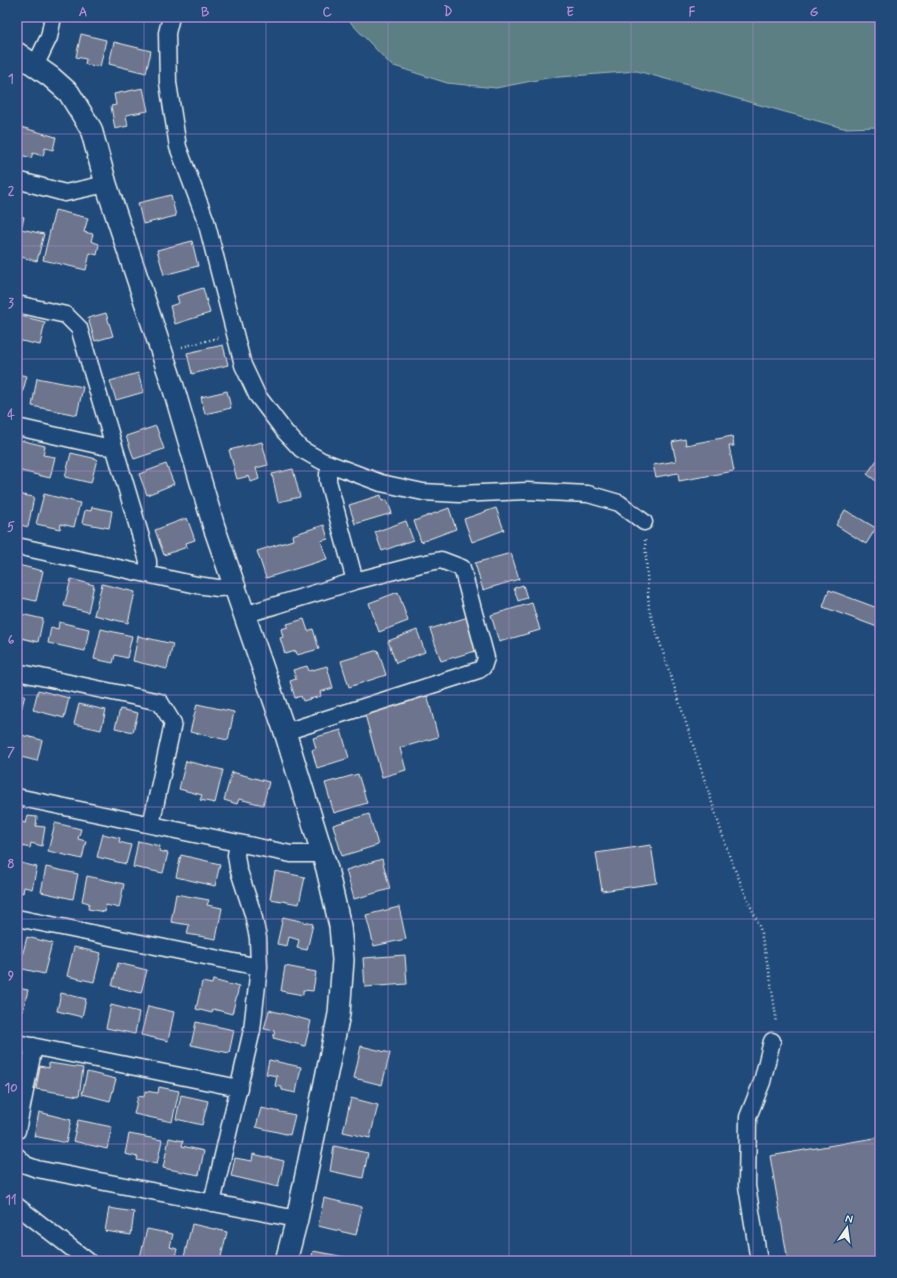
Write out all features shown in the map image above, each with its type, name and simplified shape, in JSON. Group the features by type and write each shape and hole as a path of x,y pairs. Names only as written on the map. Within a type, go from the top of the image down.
{"street":[{"path":"35,66 49,36 53,17"},
{"path":"171,17 167,33 168,83 178,147 206,221 243,364 257,395 269,412 301,449 331,464 381,483 423,492 459,494 527,491 588,494 619,503 644,522"},
{"path":"17,53 69,93 91,129 106,184 162,352 214,527 285,732 321,854 327,869 340,926 343,960 339,1014 286,1261"},
{"path":"17,180 65,193 106,184"},
{"path":"17,304 66,315 79,328 148,561 148,574"},
{"path":"17,427 102,446 114,447"},
{"path":"331,464 328,474 328,481 355,581"},
{"path":"17,546 204,586 218,588 235,587"},
{"path":"244,615 355,581 441,560 462,568 486,658 484,667 479,670 285,732"},
{"path":"17,672 160,702 174,723 150,825"},
{"path":"17,797 291,854 321,854"},
{"path":"212,1203 252,1030 259,967 258,938 253,914 238,868 236,855 238,843"},
{"path":"17,918 259,967"},
{"path":"759,1261 747,1186 748,1117 762,1082 772,1041"},
{"path":"17,1043 239,1088"},
{"path":"17,1131 34,1046"},
{"path":"17,1156 26,1165 37,1169 296,1219"},
{"path":"17,1206 88,1261"}],"path":[{"path":"162,352 235,334"},
{"path":"644,522 649,609 730,858 760,928 770,976 776,1017 772,1041"}],"green space":[{"path":"349,17 880,17 880,127 843,128 637,71 547,78 496,88 447,83 391,65 351,23"}],"building":[{"path":"81,34 106,40 100,67 85,64 86,59 76,57"},
{"path":"114,42 151,51 146,73 109,64"},
{"path":"143,88 148,111 126,115 128,126 115,129 111,106 116,105 114,94"},
{"path":"17,126 56,137 53,150 45,148 43,156 33,153 31,158 18,154 20,149 17,148"},
{"path":"171,195 176,216 143,224 138,203"},
{"path":"55,210 88,218 84,232 93,234 91,241 99,244 97,255 90,253 86,270 43,260"},
{"path":"17,215 24,217 21,229 44,234 37,261 17,256"},
{"path":"192,241 198,266 164,275 157,250"},
{"path":"203,288 210,313 175,324 170,306 179,303 177,296"},
{"path":"106,313 113,336 95,341 88,318"},
{"path":"17,315 45,322 40,345 17,340"},
{"path":"223,345 228,365 192,374 187,353"},
{"path":"138,373 144,392 116,400 110,381"},
{"path":"17,374 27,376 21,398 17,397"},
{"path":"37,378 83,387 77,415 32,406"},
{"path":"227,391 231,408 205,414 201,397"},
{"path":"156,426 164,449 134,459 126,436"},
{"path":"732,436 734,446 729,446 734,471 679,481 678,473 656,477 653,465 676,461 672,442 685,439 686,445"},
{"path":"20,440 45,446 43,455 55,457 50,478 17,470 17,454"},
{"path":"262,442 268,465 256,468 259,479 251,482 249,476 237,479 229,450"},
{"path":"71,453 97,459 91,483 65,477"},
{"path":"877,460 880,462 880,484 867,474"},
{"path":"166,464 174,484 147,495 139,474"},
{"path":"293,469 300,497 278,502 272,474"},
{"path":"17,494 34,497 28,527 17,524"},
{"path":"44,494 80,503 74,527 61,524 60,529 36,524"},
{"path":"381,495 382,501 387,500 392,513 355,524 349,505"},
{"path":"92,507 112,511 109,528 82,523 85,510 91,511"},
{"path":"449,508 456,529 421,542 414,521"},
{"path":"496,508 504,530 472,542 464,519"},
{"path":"845,510 876,528 866,544 836,525"},
{"path":"187,518 195,540 186,543 187,547 164,555 155,530"},
{"path":"406,521 413,540 382,551 375,532"},
{"path":"324,525 328,539 321,541 327,559 266,578 257,551 293,540 292,535"},
{"path":"511,553 519,579 483,590 475,563"},
{"path":"18,565 43,571 36,601 17,597"},
{"path":"71,579 94,585 88,612 64,606"},
{"path":"102,584 135,592 128,623 94,615"},
{"path":"523,585 527,598 518,601 514,588"},
{"path":"829,590 880,609 880,628 823,607"},
{"path":"398,592 408,621 379,632 369,603"},
{"path":"532,603 540,630 499,642 491,615"},
{"path":"17,613 43,619 38,642 17,637"},
{"path":"468,617 479,650 441,661 430,629"},
{"path":"304,619 308,631 313,629 319,649 297,655 296,651 285,654 280,638 283,637 281,629 288,627 287,624"},
{"path":"59,622 89,629 85,651 48,643 51,627 58,629"},
{"path":"101,629 132,636 127,658 115,655 113,663 94,659"},
{"path":"417,630 425,652 396,663 388,641"},
{"path":"138,636 173,644 167,669 133,661"},
{"path":"378,650 386,675 349,687 341,661"},
{"path":"307,666 309,671 327,666 333,688 320,692 321,696 303,701 301,696 295,698 290,681 296,679 293,670"},
{"path":"38,690 69,698 64,718 33,710"},
{"path":"17,693 25,695 18,722 17,722"},
{"path":"427,694 438,737 400,748 406,770 382,777 364,711"},
{"path":"79,704 106,710 101,730 74,724"},
{"path":"197,704 234,712 228,740 190,732"},
{"path":"120,709 138,713 133,732 115,728"},
{"path":"341,730 349,758 317,768 312,750 316,748 313,738"},
{"path":"17,734 42,740 37,761 17,756"},
{"path":"186,761 223,770 215,803 200,800 202,795 179,789"},
{"path":"232,772 269,782 263,805 239,799 237,804 224,800"},
{"path":"358,774 367,803 334,813 325,783"},
{"path":"369,814 378,845 342,856 333,825"},
{"path":"28,816 37,817 36,826 45,827 42,846 31,843 30,848 17,845 17,821 26,823"},
{"path":"55,823 81,829 78,839 86,841 82,859 48,851"},
{"path":"103,834 120,838 119,842 131,845 126,864 97,857"},
{"path":"138,841 160,846 159,851 168,853 163,873 133,867"},
{"path":"651,845 657,883 602,891 596,853"},
{"path":"181,855 220,864 215,886 176,877"},
{"path":"382,859 390,889 354,899 346,870"},
{"path":"17,862 37,867 32,889 24,887 23,893 17,891"},
{"path":"46,867 78,874 73,899 41,892"},
{"path":"275,871 305,877 299,904 270,899"},
{"path":"87,876 124,884 119,908 106,905 105,912 88,909 89,903 82,901"},
{"path":"176,894 209,900 207,905 222,908 216,939 187,934 189,925 171,922"},
{"path":"399,907 406,939 374,946 366,915"},
{"path":"283,917 313,924 307,950 297,948 299,940 289,937 287,946 277,944"},
{"path":"27,937 52,943 44,974 19,968"},
{"path":"74,947 101,953 94,982 67,976"},
{"path":"405,955 407,984 365,987 363,958"},
{"path":"118,963 147,970 141,993 112,986"},
{"path":"285,966 316,972 313,991 303,990 303,995 281,991"},
{"path":"213,980 239,987 232,1014 213,1009 212,1013 196,1009 202,982 212,984"},
{"path":"17,988 28,990 23,1011 17,1009"},
{"path":"61,993 86,999 82,1017 57,1011"},
{"path":"111,1005 139,1012 135,1034 106,1028"},
{"path":"148,1006 174,1012 168,1041 141,1035"},
{"path":"269,1010 311,1021 305,1046 273,1038 275,1031 264,1029"},
{"path":"196,1022 234,1030 229,1053 191,1045"},
{"path":"361,1046 390,1053 382,1085 354,1078"},
{"path":"269,1060 301,1067 296,1093 282,1090 282,1087 275,1086 277,1076 266,1074"},
{"path":"49,1063 83,1068 79,1096 36,1089 40,1066 49,1068"},
{"path":"87,1072 116,1079 110,1101 82,1094"},
{"path":"159,1087 179,1091 172,1122 134,1114 138,1096 144,1097 145,1091 158,1093"},
{"path":"181,1095 208,1101 202,1125 176,1119"},
{"path":"351,1098 378,1105 370,1138 343,1132"},
{"path":"261,1108 295,1115 290,1135 256,1127"},
{"path":"39,1112 71,1120 66,1143 34,1136"},
{"path":"78,1120 112,1127 107,1149 73,1141"},
{"path":"129,1134 162,1140 157,1164 137,1160 138,1157 125,1154"},
{"path":"880,1137 880,1261 788,1261 770,1156"},
{"path":"169,1138 183,1141 182,1146 204,1151 199,1175 163,1168"},
{"path":"334,1146 368,1153 363,1178 330,1171"},
{"path":"253,1154 284,1161 278,1187 231,1176 235,1158 252,1161"},
{"path":"324,1198 362,1207 356,1235 318,1226"},
{"path":"109,1208 134,1212 131,1235 105,1231"},
{"path":"192,1224 227,1232 220,1261 183,1261"},
{"path":"147,1229 173,1234 170,1247 177,1249 174,1261 139,1261"},
{"path":"313,1251 355,1259 354,1261 311,1261"}]}
